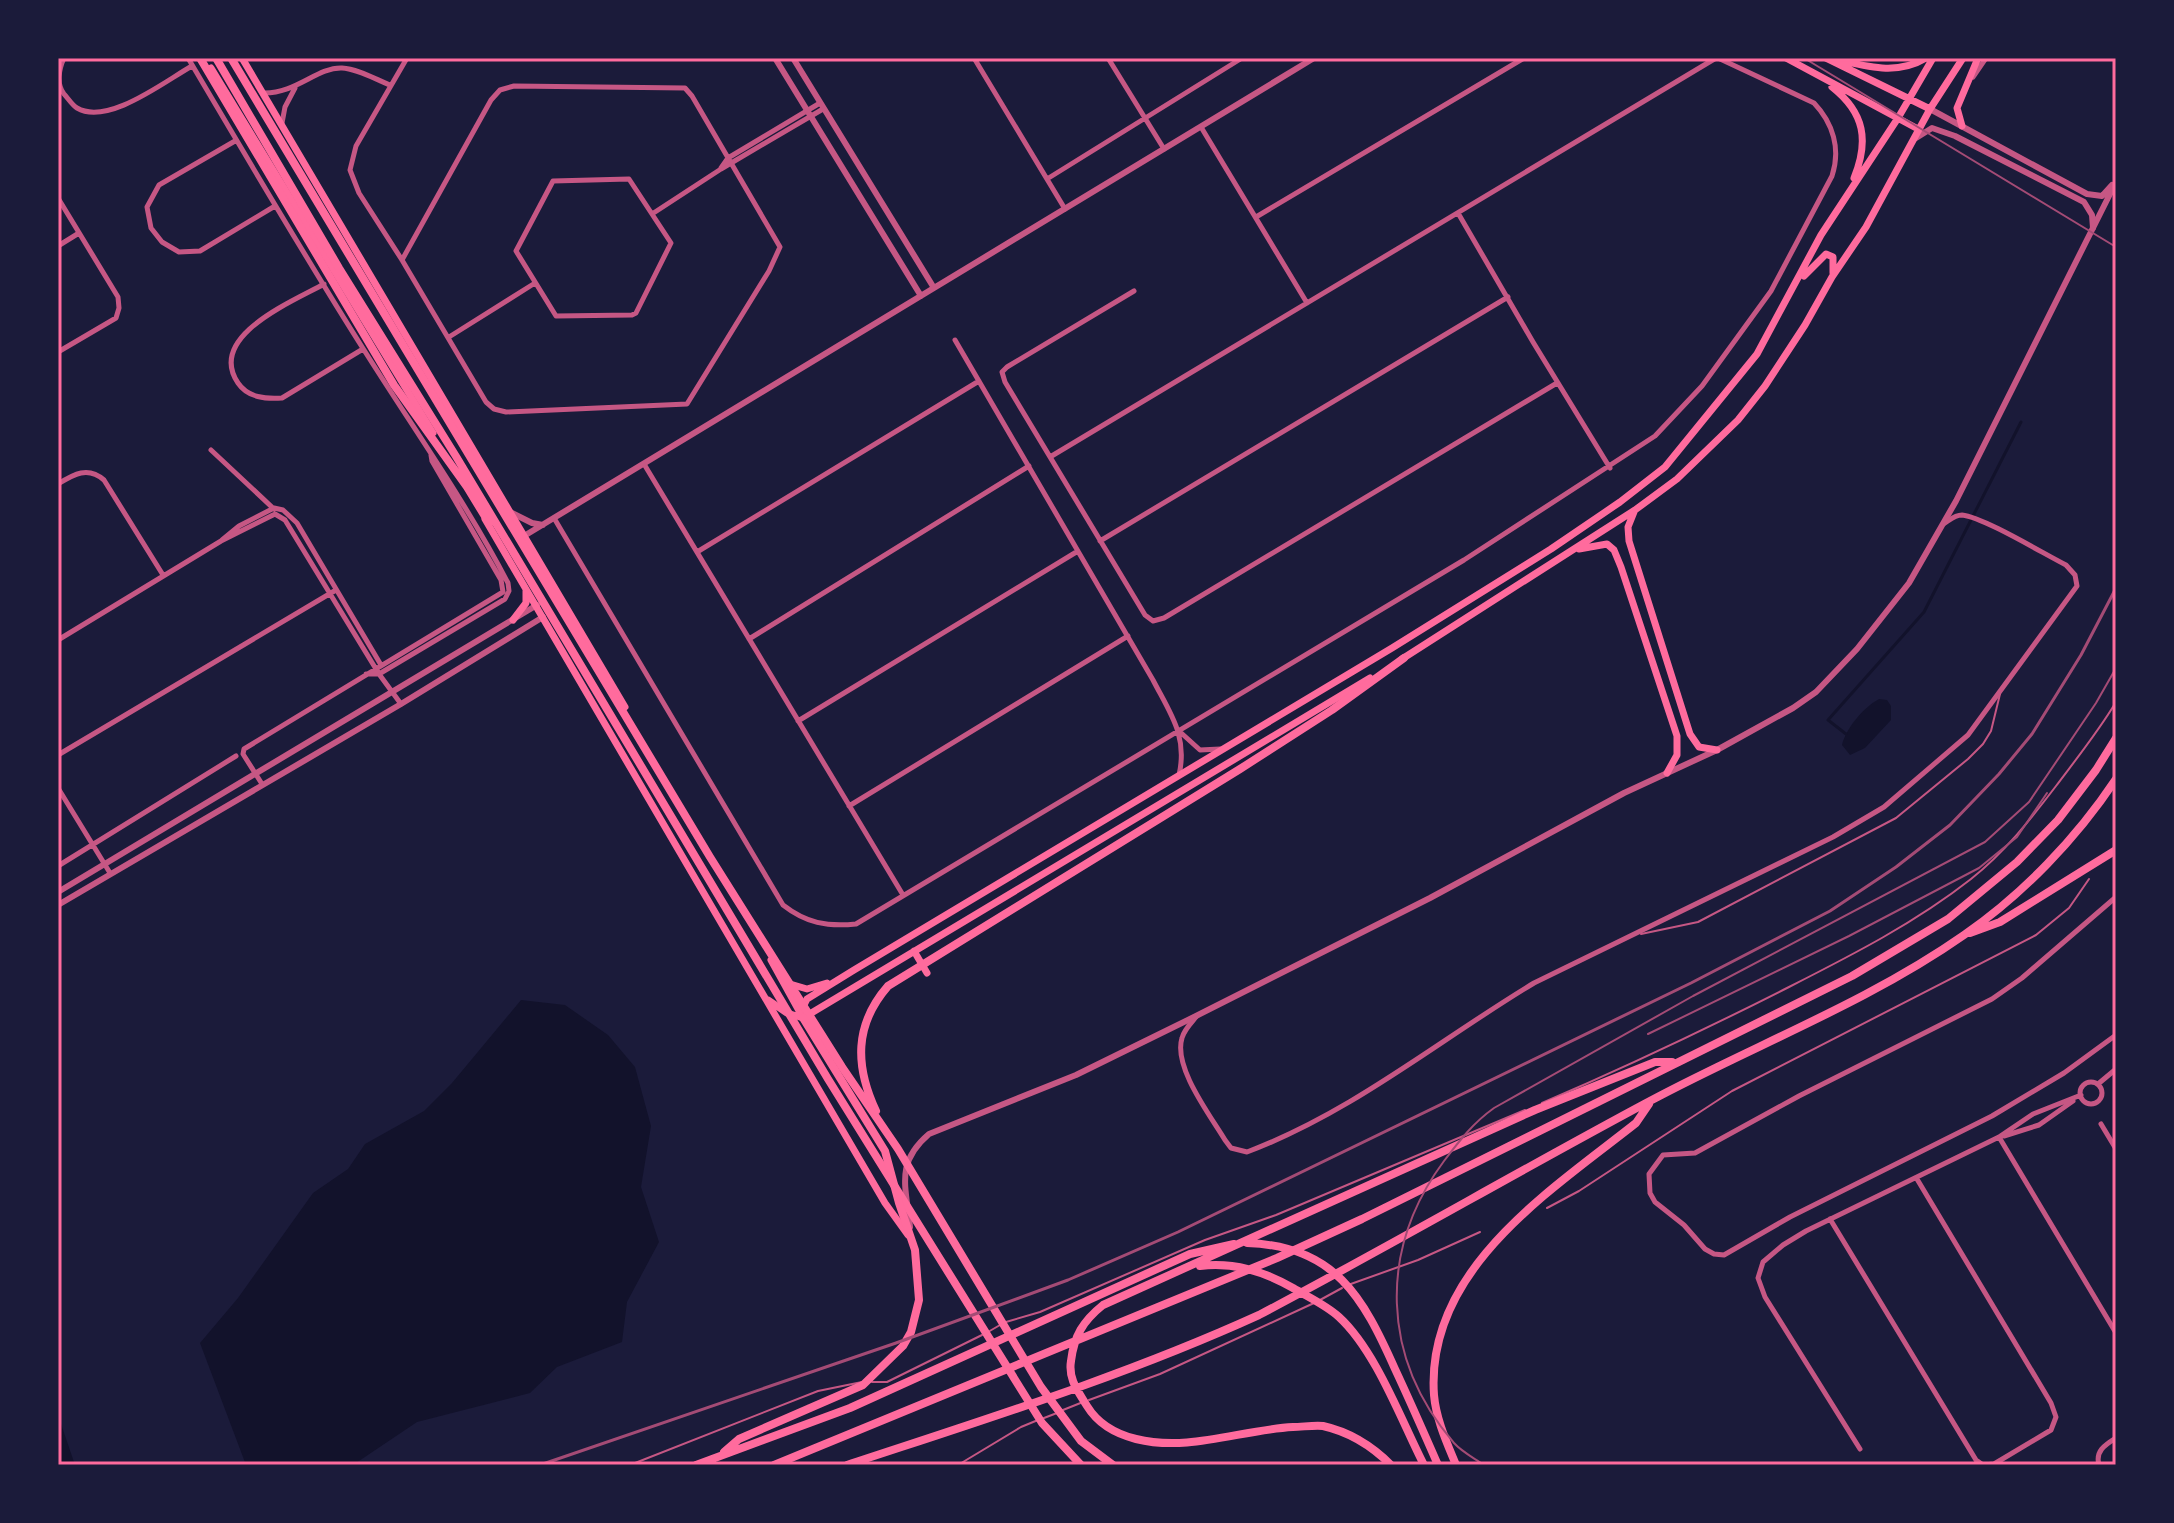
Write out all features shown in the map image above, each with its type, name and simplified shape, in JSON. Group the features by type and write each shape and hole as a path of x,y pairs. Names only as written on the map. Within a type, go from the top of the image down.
{"main road":[{"path":"202,58 544,616 885,1203 911,1240"},
{"path":"202,58 394,385 489,523 512,551"},
{"path":"216,58 339,268 828,1079 1042,1423 1081,1465"},
{"path":"231,58 693,830 842,1067 898,1149 1058,1412 1081,1441 1113,1465"},
{"path":"242,58 566,605 803,1018 885,1151 918,1267 919,1300 911,1332 892,1359 863,1385 739,1439 717,1457"},
{"path":"1786,58 1918,129"},
{"path":"1829,58 1877,69 1899,69 1926,58"},
{"path":"1829,58 1930,109"},
{"path":"803,1018 804,1003 837,980 1392,648 1551,549 1665,467 1757,354 1821,235 1898,118 1933,58"},
{"path":"768,1000 787,1013 803,1018 1404,658 1573,551 1677,479 1738,420 1781,362 1866,227 1918,129 1963,58"},
{"path":"1962,126 1957,115 1960,96 1978,58"},
{"path":"1814,73 1845,97 1858,116 1863,134 1863,157 1847,195"},
{"path":"1797,283 1826,254 1833,257 1832,277"},
{"path":"496,488 503,508 557,600 558,603 544,616"},
{"path":"1635,510 1628,527 1629,541 1690,734 1699,747 1717,750"},
{"path":"1573,551 1607,544 1618,558 1677,736 1677,755 1667,773"},
{"path":"513,620 526,603 525,586"},
{"path":"537,605 548,600 557,600 566,605"},
{"path":"898,1149 869,1094 861,1056 864,1025 869,1012 888,986 1240,769 1332,710 1404,658"},
{"path":"774,1465 1277,1258 1362,1219 1852,976 1948,919 2017,862 2058,820 2116,738"},
{"path":"847,1465 1091,1384 1259,1315 1652,1100 1861,995 1966,934 2034,877 2075,833 2116,779"},
{"path":"1966,934 2000,922 2116,850"},
{"path":"914,951 927,973"},
{"path":"781,978 802,989 837,980"},
{"path":"1391,1465 1375,1449 1349,1435 1321,1426 1277,1428 1175,1445 1126,1437 1100,1422 1090,1412 1071,1381 1070,1366 1077,1334 1087,1317 1103,1305 1535,1110 1655,1062 1677,1062"},
{"path":"1456,1465 1434,1399 1434,1372 1441,1330 1456,1298 1480,1260 1514,1222 1636,1123 1652,1100"},
{"path":"696,1465 794,1431 1190,1254 1242,1243 1282,1245 1306,1254 1336,1272 1360,1299 1438,1465"},
{"path":"1169,1277 1197,1266 1214,1264 1251,1269 1277,1279 1338,1316 1371,1358 1424,1465"}],"street":[{"path":"64,58 59,67 60,89 76,108 91,112 116,110 192,66"},
{"path":"188,58 235,141 503,573 509,591 505,599 366,674 244,749 243,754 262,784"},
{"path":"402,260 491,100 500,90 514,86 685,88 780,247 778,256 687,404 506,412 494,409 486,402 359,193 350,170 356,146 407,58"},
{"path":"775,58 921,296"},
{"path":"805,58 795,61 934,288"},
{"path":"974,58 1065,209"},
{"path":"1108,58 1164,150"},
{"path":"524,536 1314,58"},
{"path":"1256,217 1524,58"},
{"path":"554,518 783,905 799,917 831,927 856,924 1464,560 1655,436 1711,374 1771,291 1832,176 1836,164 1833,135 1814,103 1717,58 1050,457"},
{"path":"1960,96 1986,58"},
{"path":"1047,179 1239,59"},
{"path":"263,93 280,94 332,68 345,68 390,85"},
{"path":"282,124 285,107 296,87"},
{"path":"652,214 730,161 822,106"},
{"path":"1930,109 2087,194 2102,196 2116,182"},
{"path":"1201,127 1307,303"},
{"path":"1912,141 1932,128 1955,136 2084,202 2092,215 2093,228"},
{"path":"235,141 159,185 147,207 151,228 162,242 179,252 200,251 275,206"},
{"path":"629,179 652,214 671,243 636,313 632,315 556,316 516,251 553,181 629,179"},
{"path":"911,1240 906,1163 913,1148 929,1134 1076,1075 1196,1016 1430,898 1555,828 1717,750 1816,692 1857,649 1909,583 2116,182"},
{"path":"58,198 118,297 116,318 58,352"},
{"path":"1458,213 1610,468"},
{"path":"58,246 79,233"},
{"path":"449,337 535,283"},
{"path":"324,284 247,329 235,344 231,363 237,382 250,394 268,399 282,398 363,349"},
{"path":"1134,291 1002,372 1005,382 1100,541 1145,615 1153,621 1164,618 1557,383"},
{"path":"1100,541 1508,297"},
{"path":"353,332 366,323"},
{"path":"955,340 1128,636 1179,730 1183,749 1179,775"},
{"path":"697,552 979,381"},
{"path":"211,450 285,520 401,704"},
{"path":"644,464 903,895"},
{"path":"749,639 1029,466"},
{"path":"58,484 81,472 97,474 104,480 163,575"},
{"path":"58,640 221,541 229,533 275,511"},
{"path":"510,512 532,523 544,525"},
{"path":"1196,1016 1183,1034 1180,1047 1182,1063 1225,1140 1231,1148 1247,1152 1381,1084 1510,997 1833,837 1884,807 1959,745 2077,581 2066,565 1982,523 1962,515 1941,526"},
{"path":"798,721 1078,551"},
{"path":"58,755 333,592"},
{"path":"58,892 537,605"},
{"path":"58,905 401,704 544,616"},
{"path":"849,806 1128,636"},
{"path":"1179,730 1200,750 1220,749"},
{"path":"58,866 236,756"},
{"path":"58,788 110,873"},
{"path":"2116,897 2022,978 1992,999 1799,1096 1695,1153 1663,1155 1649,1174 1650,1193 1655,1202 1684,1225 1705,1249 1714,1254 1730,1253 1790,1217 2000,1112 2064,1073 2116,1035"},
{"path":"2098,1084 2116,1069"},
{"path":"2092,1082 2098,1084 2102,1093 2096,1102 2088,1103 2081,1095 2085,1084 2092,1082"},
{"path":"1860,1449 1765,1297 1758,1278 1763,1262 1783,1245 1830,1219 1999,1137 2033,1114 2081,1095"},
{"path":"1999,1137 2039,1125 2081,1095"},
{"path":"2101,1124 2116,1149"},
{"path":"1999,1137 2116,1333"},
{"path":"1830,1219 1976,1460 1983,1465 1994,1464 2051,1430 2056,1417 2051,1403 1917,1178"},
{"path":"2099,1465 2097,1458 2100,1450 2116,1438"}],"lane":[{"path":"1632,935 1698,922 1896,818 1983,744 1991,731 2001,690"},
{"path":"630,1465 818,1391 850,1383 887,1382 1009,1321 1040,1312 1205,1240 1276,1215 1601,1078 1860,951 1932,909 1973,878 2008,845 2041,808 2100,730 2116,702"},
{"path":"1547,1208 1579,1191 1732,1091 2036,935 2069,908 2089,879"},
{"path":"958,1465 1021,1427 1160,1374 1332,1293 1480,1232"}],"shaded area":[{"path":"1879,699 1887,700 1891,706 1891,720 1865,748 1850,755 1842,745 1847,732 1862,713"},
{"path":"521,1000 565,1005 608,1035 635,1067 651,1126 641,1187 659,1242 627,1302 622,1342 557,1367 530,1393 417,1422 353,1465 246,1465 200,1343 238,1298 313,1193 348,1169 365,1144 424,1111 452,1083"},
{"path":"58,1415 75,1465 58,1465"}],"waterway":[{"path":"1846,734 1828,720 1924,612 2021,422"}],"tram line":[{"path":"1804,58 2116,247"},
{"path":"1484,1465 1457,1446 1430,1410 1412,1376 1401,1340 1397,1304 1399,1267 1407,1231 1422,1195 1444,1161 1473,1126 1494,1108 1693,996 1985,842 2029,802 2116,668"},
{"path":"1648,1034 1849,936 1979,868 2017,837 2047,793"}],"railway":[{"path":"540,1465 896,1343 1068,1280 1178,1232 1691,983 1830,911 1896,867 1950,825 1999,774 2032,734 2081,655 2116,588"}]}
